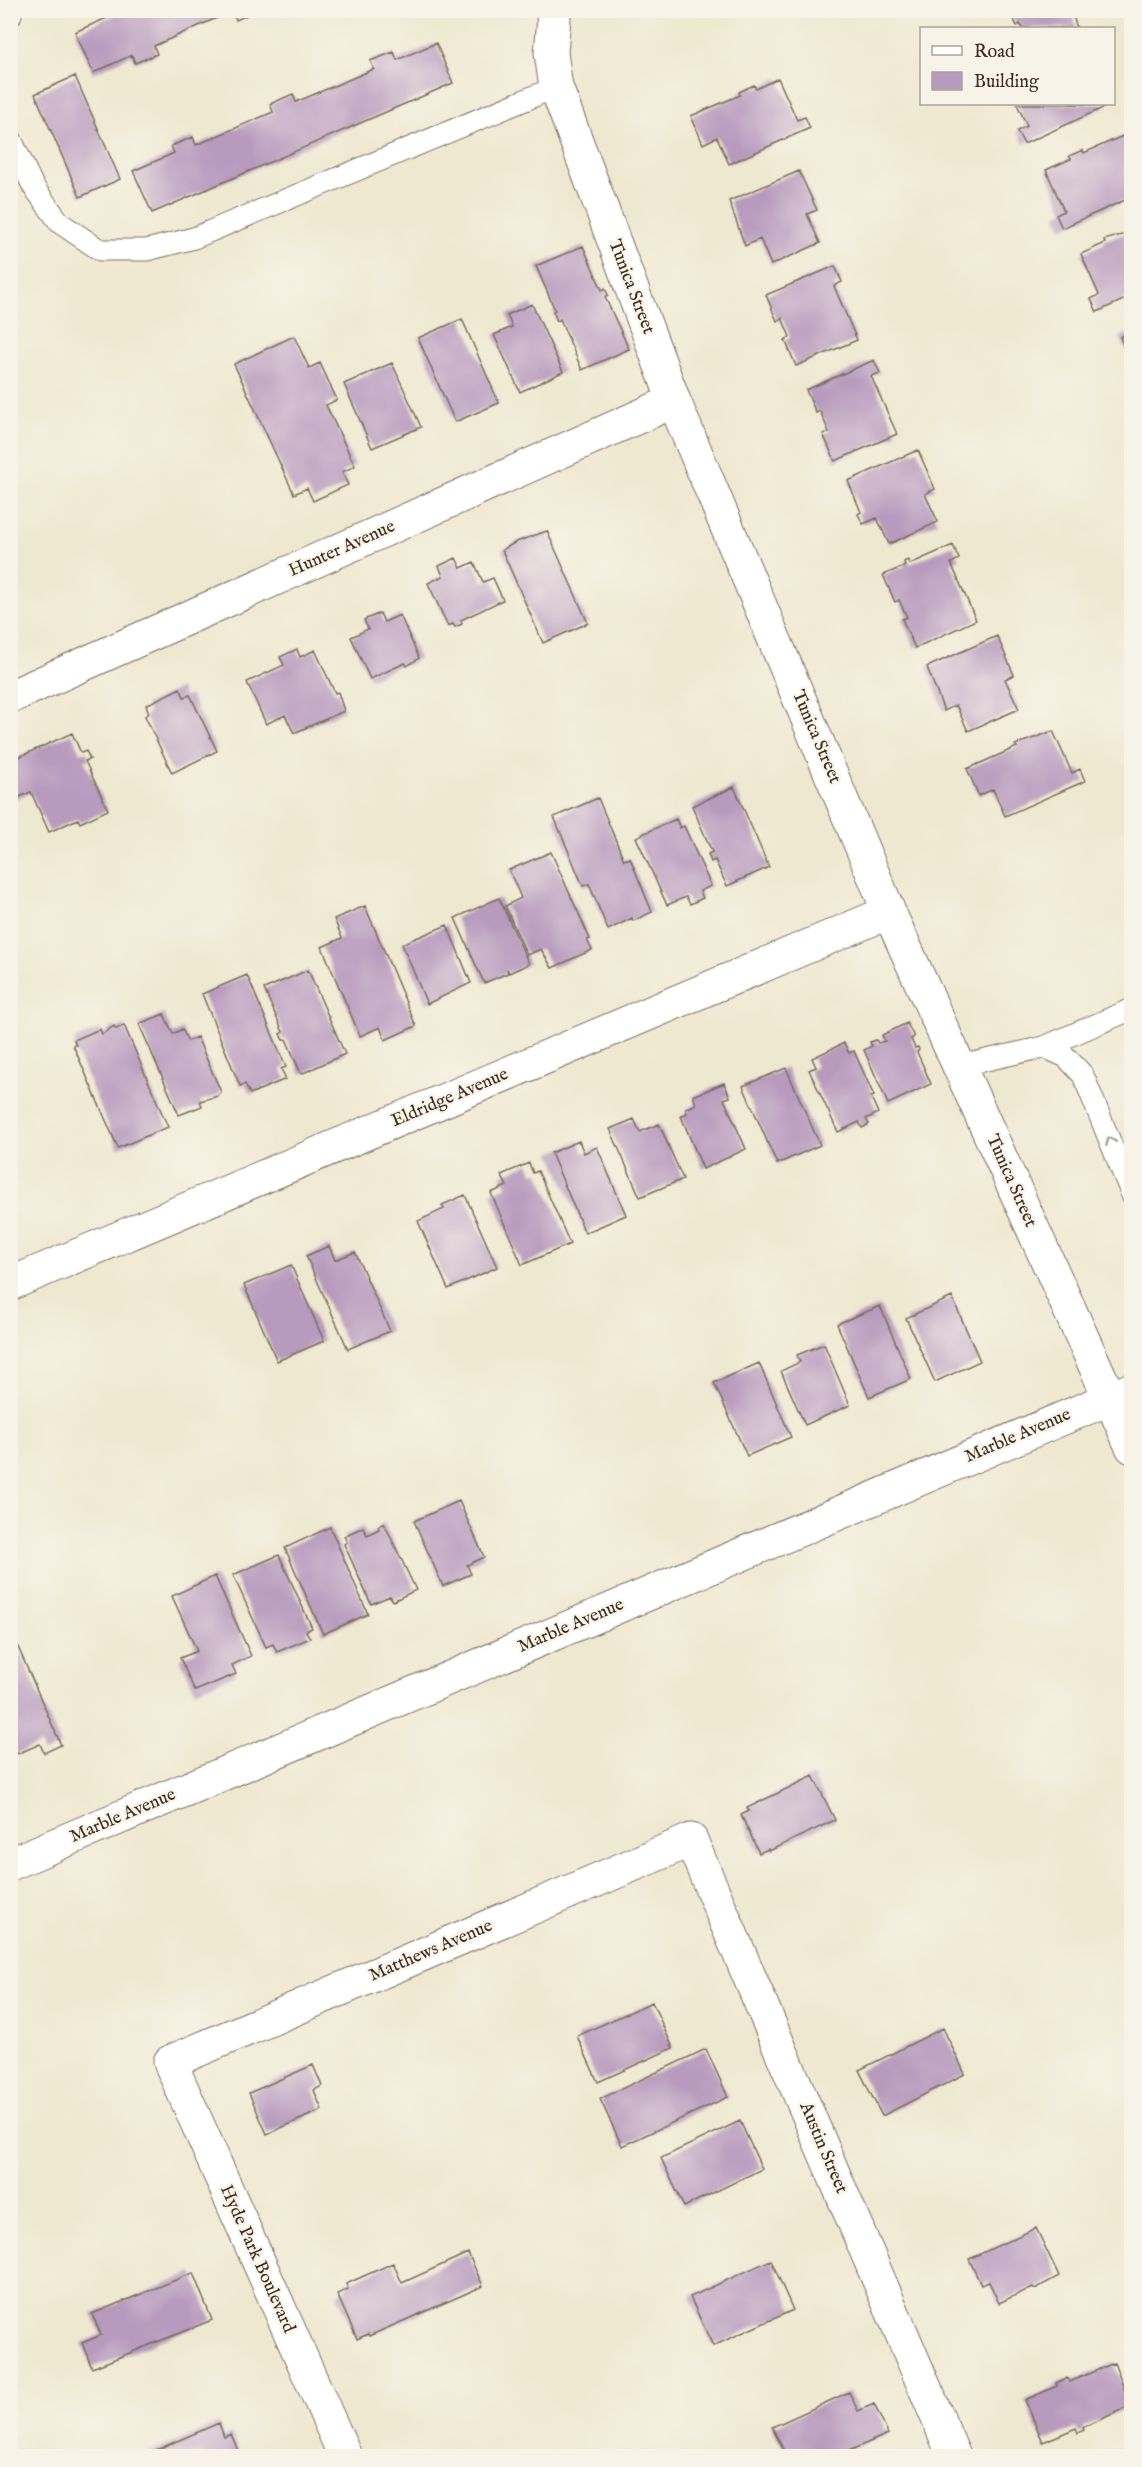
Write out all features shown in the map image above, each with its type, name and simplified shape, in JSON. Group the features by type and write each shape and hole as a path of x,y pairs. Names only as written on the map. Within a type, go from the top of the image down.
{"street":[{"name":"Tunica Street","path":"560,13 551,53 556,87 674,401 889,912 960,1066 1120,1393 1131,1447"},
{"name":"Hunter Avenue","path":"10,697 674,401"},
{"name":"Eldridge Avenue","path":"10,1284 889,912"},
{"name":"Marble Avenue","path":"10,1864 1120,1393"},
{"name":"Matthews Avenue","path":"170,2062 691,1840"},
{"name":"Austin Street","path":"691,1840 954,2457"},
{"name":"Hyde Park Boulevard","path":"170,2062 345,2457"}],"lane":[{"path":"10,17 12,10"},
{"path":"10,137 33,186 60,224 100,250 147,250 194,238 556,87"},
{"path":"960,1066 1044,1047 1131,1009"},
{"path":"1044,1047 1066,1058 1083,1075 1131,1195"}],"building":[{"path":"117,10 258,10 236,20 232,11 154,46 157,54 135,63 132,55 93,73 75,32 116,14"},
{"path":"1005,10 1071,10 1077,27 1022,27 1020,24 1017,26 1012,16 1009,17"},
{"path":"436,43 453,83 152,213 133,171 174,153 171,146 193,137 196,145 273,112 270,104 293,94 296,102 374,69 370,61 394,52 397,60"},
{"path":"75,76 120,179 80,197 35,94"},
{"path":"778,78 797,120 805,117 810,128 729,164 717,137 703,144 691,116 740,95 739,92 754,85 756,89"},
{"path":"1017,105 1104,105 1105,107 1024,144 1017,131 1027,126"},
{"path":"1132,132 1132,197 1062,228 1056,215 1064,211 1046,170 1071,159 1069,156 1083,150 1084,153"},
{"path":"799,171 817,210 807,214 820,243 771,265 760,239 745,246 729,201"},
{"path":"1132,232 1132,296 1097,312 1091,299 1099,295 1081,254 1105,243 1104,240"},
{"path":"583,246 602,290 605,288 608,295 605,297 629,349 582,370 560,319 557,321 553,311 555,310 536,266"},
{"path":"835,266 842,282 834,286 857,340 796,366 785,340 790,337 782,318 777,321 766,295"},
{"path":"532,304 563,372 520,392 494,335 512,327 507,315"},
{"path":"462,319 499,403 455,422 418,338"},
{"path":"1132,331 1132,364 1120,337"},
{"path":"294,336 309,368 320,363 337,400 326,405 355,466 342,472 348,485 313,501 307,488 294,494 234,364"},
{"path":"874,360 880,373 871,376 897,434 835,461 823,434 829,432 820,411 816,413 806,390"},
{"path":"392,363 421,427 372,448 344,384"},
{"path":"918,450 935,489 925,494 938,522 889,544 877,518 863,524 858,514 861,512 848,481"},
{"path":"547,531 588,623 543,643 502,550 516,542"},
{"path":"953,545 959,559 951,563 976,620 915,648 902,619 907,617 899,600 895,602 883,575 905,566 904,562 908,560 910,564"},
{"path":"456,558 461,568 474,562 483,582 493,578 503,600 461,620 462,624 455,627 453,624 448,626 428,583 443,576 439,566"},
{"path":"380,613 384,622 400,615 419,658 407,666 405,663 370,679 351,637 368,629 364,620"},
{"path":"997,636 1014,675 1005,679 1019,709 968,731 956,705 944,711 927,667"},
{"path":"297,649 300,657 315,650 335,693 338,692 344,711 294,733 285,715 266,724 247,682 284,665 280,657"},
{"path":"180,688 184,697 190,695 217,751 172,773 145,716 149,713 146,705"},
{"path":"1053,731 1072,773 1080,769 1085,781 1005,816 993,789 979,796 967,769 1017,747 1015,745"},
{"path":"72,733 81,753 86,751 90,759 85,761 108,810 80,823 78,819 49,832 31,792 13,800 10,794 10,761"},
{"path":"734,787 769,867 727,886 715,860 711,862 708,854 712,852 692,806"},
{"path":"598,798 624,860 630,858 652,912 633,921 632,918 608,930 589,884 583,886 554,817"},
{"path":"676,819 680,828 684,826 711,886 700,891 703,898 690,904 686,897 667,905 636,837"},
{"path":"551,852 590,939 587,940 592,950 552,968 541,949 527,955 505,906 521,898 509,870"},
{"path":"499,898 529,964 509,973 507,969 508,973 484,983 455,918"},
{"path":"365,906 416,1026 385,1040 380,1027 360,1036 322,947 342,938 334,919"},
{"path":"447,925 471,983 427,1004 402,944"},
{"path":"308,970 345,1054 301,1074 286,1039 283,1040 280,1034 283,1032 264,989"},
{"path":"247,975 286,1067 281,1069 286,1079 250,1094 245,1084 240,1086 202,994"},
{"path":"164,1014 173,1034 182,1029 188,1041 197,1037 221,1092 218,1096 200,1101 202,1106 179,1115 139,1024"},
{"path":"907,1023 914,1037 911,1039 915,1048 918,1047 917,1052 931,1084 888,1104 864,1050 872,1046 870,1042 885,1041 882,1035"},
{"path":"124,1025 168,1127 118,1148 73,1045 76,1045 74,1040 100,1029 102,1034 114,1026 116,1029"},
{"path":"844,1043 849,1053 854,1051 874,1096 871,1097 878,1113 866,1119 869,1124 862,1128 859,1122 838,1132 809,1070 816,1067 812,1058"},
{"path":"786,1068 820,1145 777,1164 743,1086"},
{"path":"724,1083 730,1097 724,1099 746,1149 703,1169 681,1116 687,1113 686,1109 696,1104 693,1096"},
{"path":"634,1119 640,1132 659,1124 683,1179 640,1197 610,1129"},
{"path":"579,1141 584,1153 597,1147 626,1215 585,1233 551,1153"},
{"path":"529,1163 533,1173 538,1171 570,1244 522,1265 491,1193 507,1186 501,1175"},
{"path":"465,1195 497,1267 448,1289 418,1221 444,1209 442,1205"},
{"path":"329,1246 335,1260 355,1252 390,1331 348,1349 306,1256"},
{"path":"291,1265 324,1341 277,1361 244,1285"},
{"path":"952,1297 980,1361 935,1382 906,1318"},
{"path":"880,1306 911,1379 869,1397 837,1324"},
{"path":"824,1344 850,1405 805,1425 781,1371 800,1362 797,1355"},
{"path":"759,1363 791,1437 747,1456 714,1383"},
{"path":"459,1501 484,1557 467,1565 471,1574 443,1586 414,1521"},
{"path":"384,1523 416,1590 393,1601 390,1596 371,1604 344,1544 347,1542 344,1536 363,1527 367,1535 379,1529 378,1526"},
{"path":"330,1527 368,1614 323,1634 285,1548"},
{"path":"279,1555 312,1628 306,1631 310,1638 277,1652 273,1644 266,1647 233,1575"},
{"path":"215,1576 251,1656 232,1665 236,1674 195,1691 180,1658 197,1651 172,1596"},
{"path":"14,1638 61,1745 44,1753 40,1744 17,1754 10,1740 10,1640"},
{"path":"813,1776 835,1820 769,1851 768,1849 759,1853 741,1815 749,1811 747,1808"},
{"path":"652,2002 673,2048 598,2082 577,2036"},
{"path":"943,2028 965,2074 882,2116 859,2070"},
{"path":"706,2049 728,2097 622,2146 600,2099"},
{"path":"313,2065 322,2086 314,2090 322,2110 267,2134 249,2093"},
{"path":"740,2121 762,2169 684,2207 661,2158"},
{"path":"1036,2228 1059,2276 1035,2289 1033,2287 999,2303 989,2282 981,2285 969,2259"},
{"path":"468,2253 483,2286 369,2336 368,2334 357,2339 337,2294 348,2289 346,2284 393,2263 402,2283"},
{"path":"771,2260 793,2310 713,2346 690,2297"},
{"path":"193,2273 212,2320 92,2368 82,2343 101,2335 92,2314"},
{"path":"1114,2363 1131,2406 1083,2427 1084,2430 1078,2433 1076,2428 1043,2442 1025,2400 1057,2386 1056,2383 1067,2378 1069,2382"},
{"path":"849,2392 858,2411 874,2404 888,2434 837,2456 777,2456 785,2453 772,2427"},
{"path":"219,2423 224,2437 231,2434 239,2453 236,2456 142,2456"}]}
